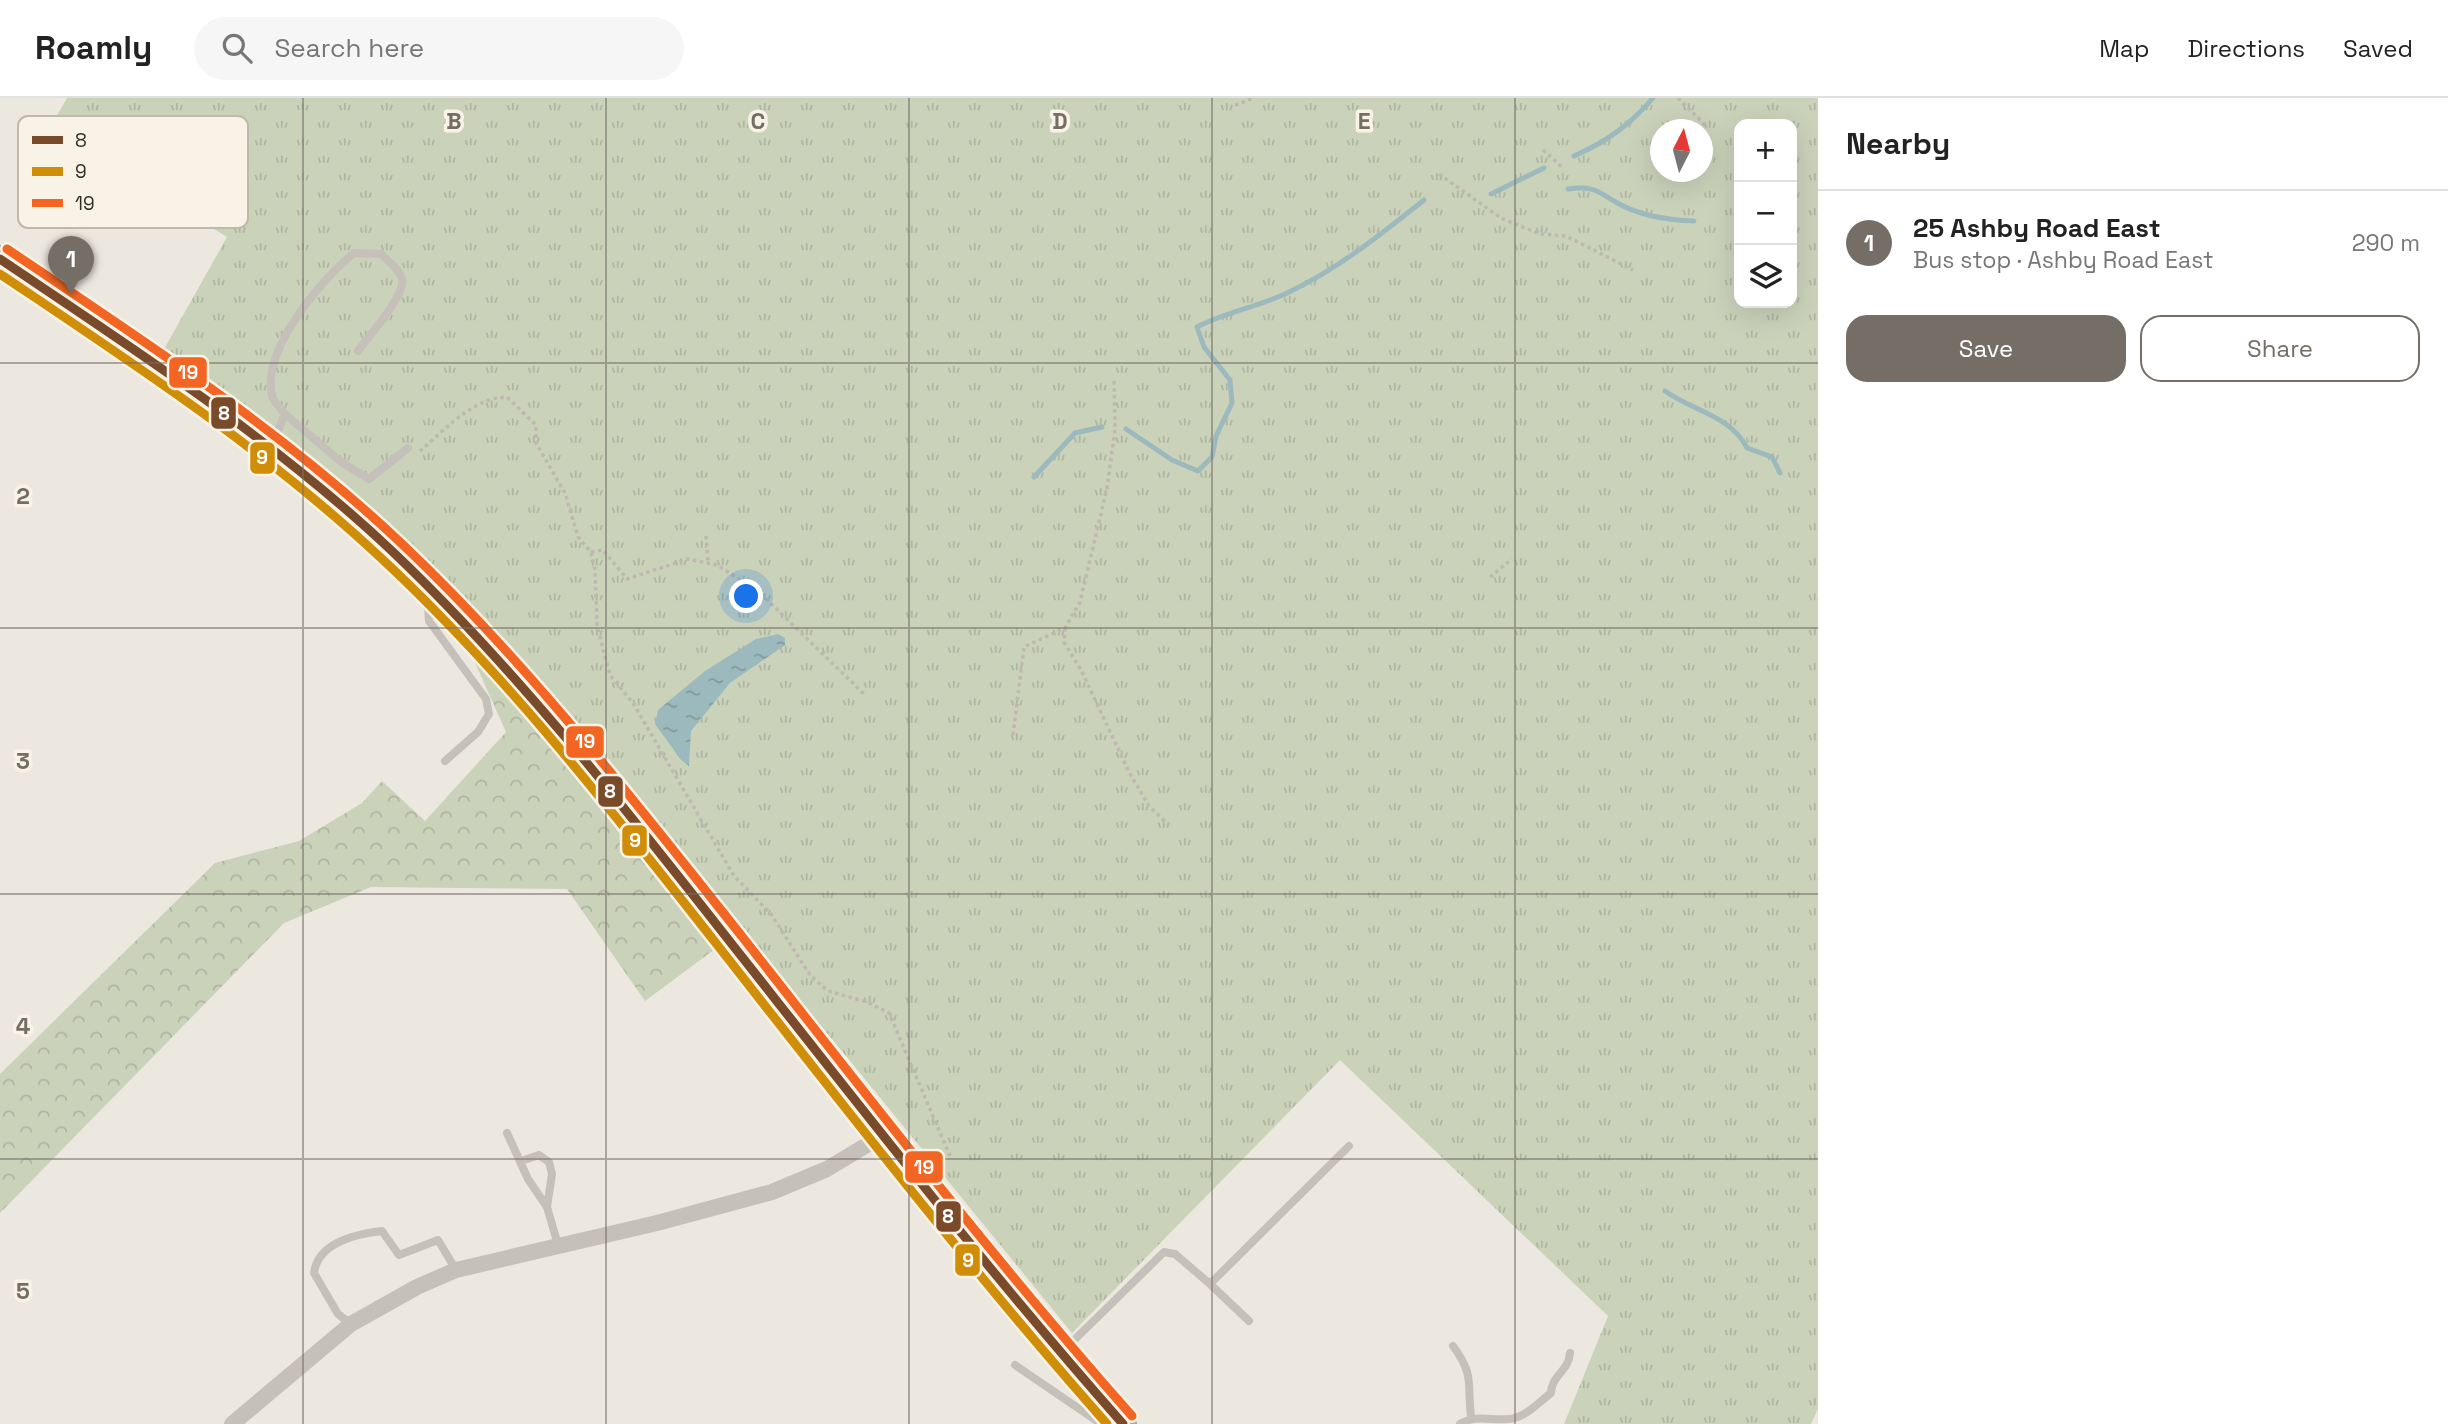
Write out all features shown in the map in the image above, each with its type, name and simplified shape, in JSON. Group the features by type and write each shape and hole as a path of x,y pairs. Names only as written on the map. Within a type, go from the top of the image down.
{"highway":[{"path":"0,258 271,448 395,554 439,599 624,807 880,1137 1060,1354 1121,1422"}],"street":[{"path":"232,1424 351,1324 416,1287 456,1270 657,1223 772,1192 827,1170 880,1137"}],"lane":[{"path":"358,351 400,293 403,281 399,272 381,254 354,253 286,333 272,371 272,398 285,414 341,462 369,479 411,452"},
{"path":"271,448 285,414"},
{"path":"439,599 428,608 429,621 486,699 489,714 478,732 445,761"},
{"path":"507,1133 528,1179 547,1207 558,1245"},
{"path":"1210,1284 1349,1146"},
{"path":"520,1161 539,1155 549,1162 552,1174 547,1207"},
{"path":"351,1324 338,1314 314,1273 320,1254 336,1244 382,1230 399,1255 438,1240 456,1270"},
{"path":"1060,1354 1164,1252 1175,1254 1249,1321"},
{"path":"1453,1346 1467,1365 1471,1417"},
{"path":"1460,1424 1471,1417 1510,1419 1524,1415 1550,1393 1551,1383 1566,1368 1570,1353"},
{"path":"1015,1365 1097,1421 1106,1424 1121,1422"}],"path":[{"path":"1235,105 1254,98"},
{"path":"1678,98 1699,119"},
{"path":"1543,150 1562,167"},
{"path":"1439,174 1501,218 1540,234 1566,236 1633,270"},
{"path":"1114,380 1115,430 1107,488 1080,602 1065,628 1064,642 1082,672 1129,772 1149,806 1169,825"},
{"path":"411,452 475,406 492,397 507,397 536,425 536,443 565,493 578,537 591,552 595,570 597,626 610,675 633,703 734,876 771,914 810,975 828,991 867,1002 890,1013 950,1156"},
{"path":"706,536 708,561"},
{"path":"591,552 603,550 627,579 688,559 717,565 758,591 866,696"},
{"path":"1490,577 1512,558"},
{"path":"1013,735 1024,647 1065,628"}],"green space":[{"path":"67,98 1818,98 1818,1409 1811,1424 1564,1424 1608,1316 1340,1060 1072,1333 851,1062 460,594 381,516 262,420 163,351 227,237 212,228 248,228 248,116 57,116"},
{"path":"468,647 596,794 715,949 645,1001 567,889 371,887 284,923 0,1213 0,1074 215,863 299,841 362,803 382,781 425,821 506,732"}],"water":[{"path":"778,634 785,638 785,645 730,683 691,731 689,766 681,760 655,724 658,710 705,671 756,639"}],"waterway":[{"path":"1574,156 1617,132 1653,98"},
{"path":"1491,194 1544,168"},
{"path":"1568,189 1592,189 1632,210 1667,219 1694,221"},
{"path":"1126,429 1172,460 1198,471 1212,457 1216,436 1232,403 1230,380 1204,347 1197,327 1306,284 1358,251 1424,200"},
{"path":"1665,391 1721,421 1740,437 1747,448 1772,457 1780,473"},
{"path":"1034,477 1075,433 1102,427"}],"transit line":[{"name":"19","path":"7,249 160,352 308,462 401,543 493,636 621,785 935,1180 1132,1416"},
{"name":"8","path":"0,259 153,362 301,472 393,552 485,645 613,795 926,1189 1123,1424"},
{"name":"9","path":"0,274 196,408 291,480 337,518 427,602 556,744 907,1186 1107,1424"}],"place":[{"name":"25 Ashby Road East","path":"71,294"}]}
